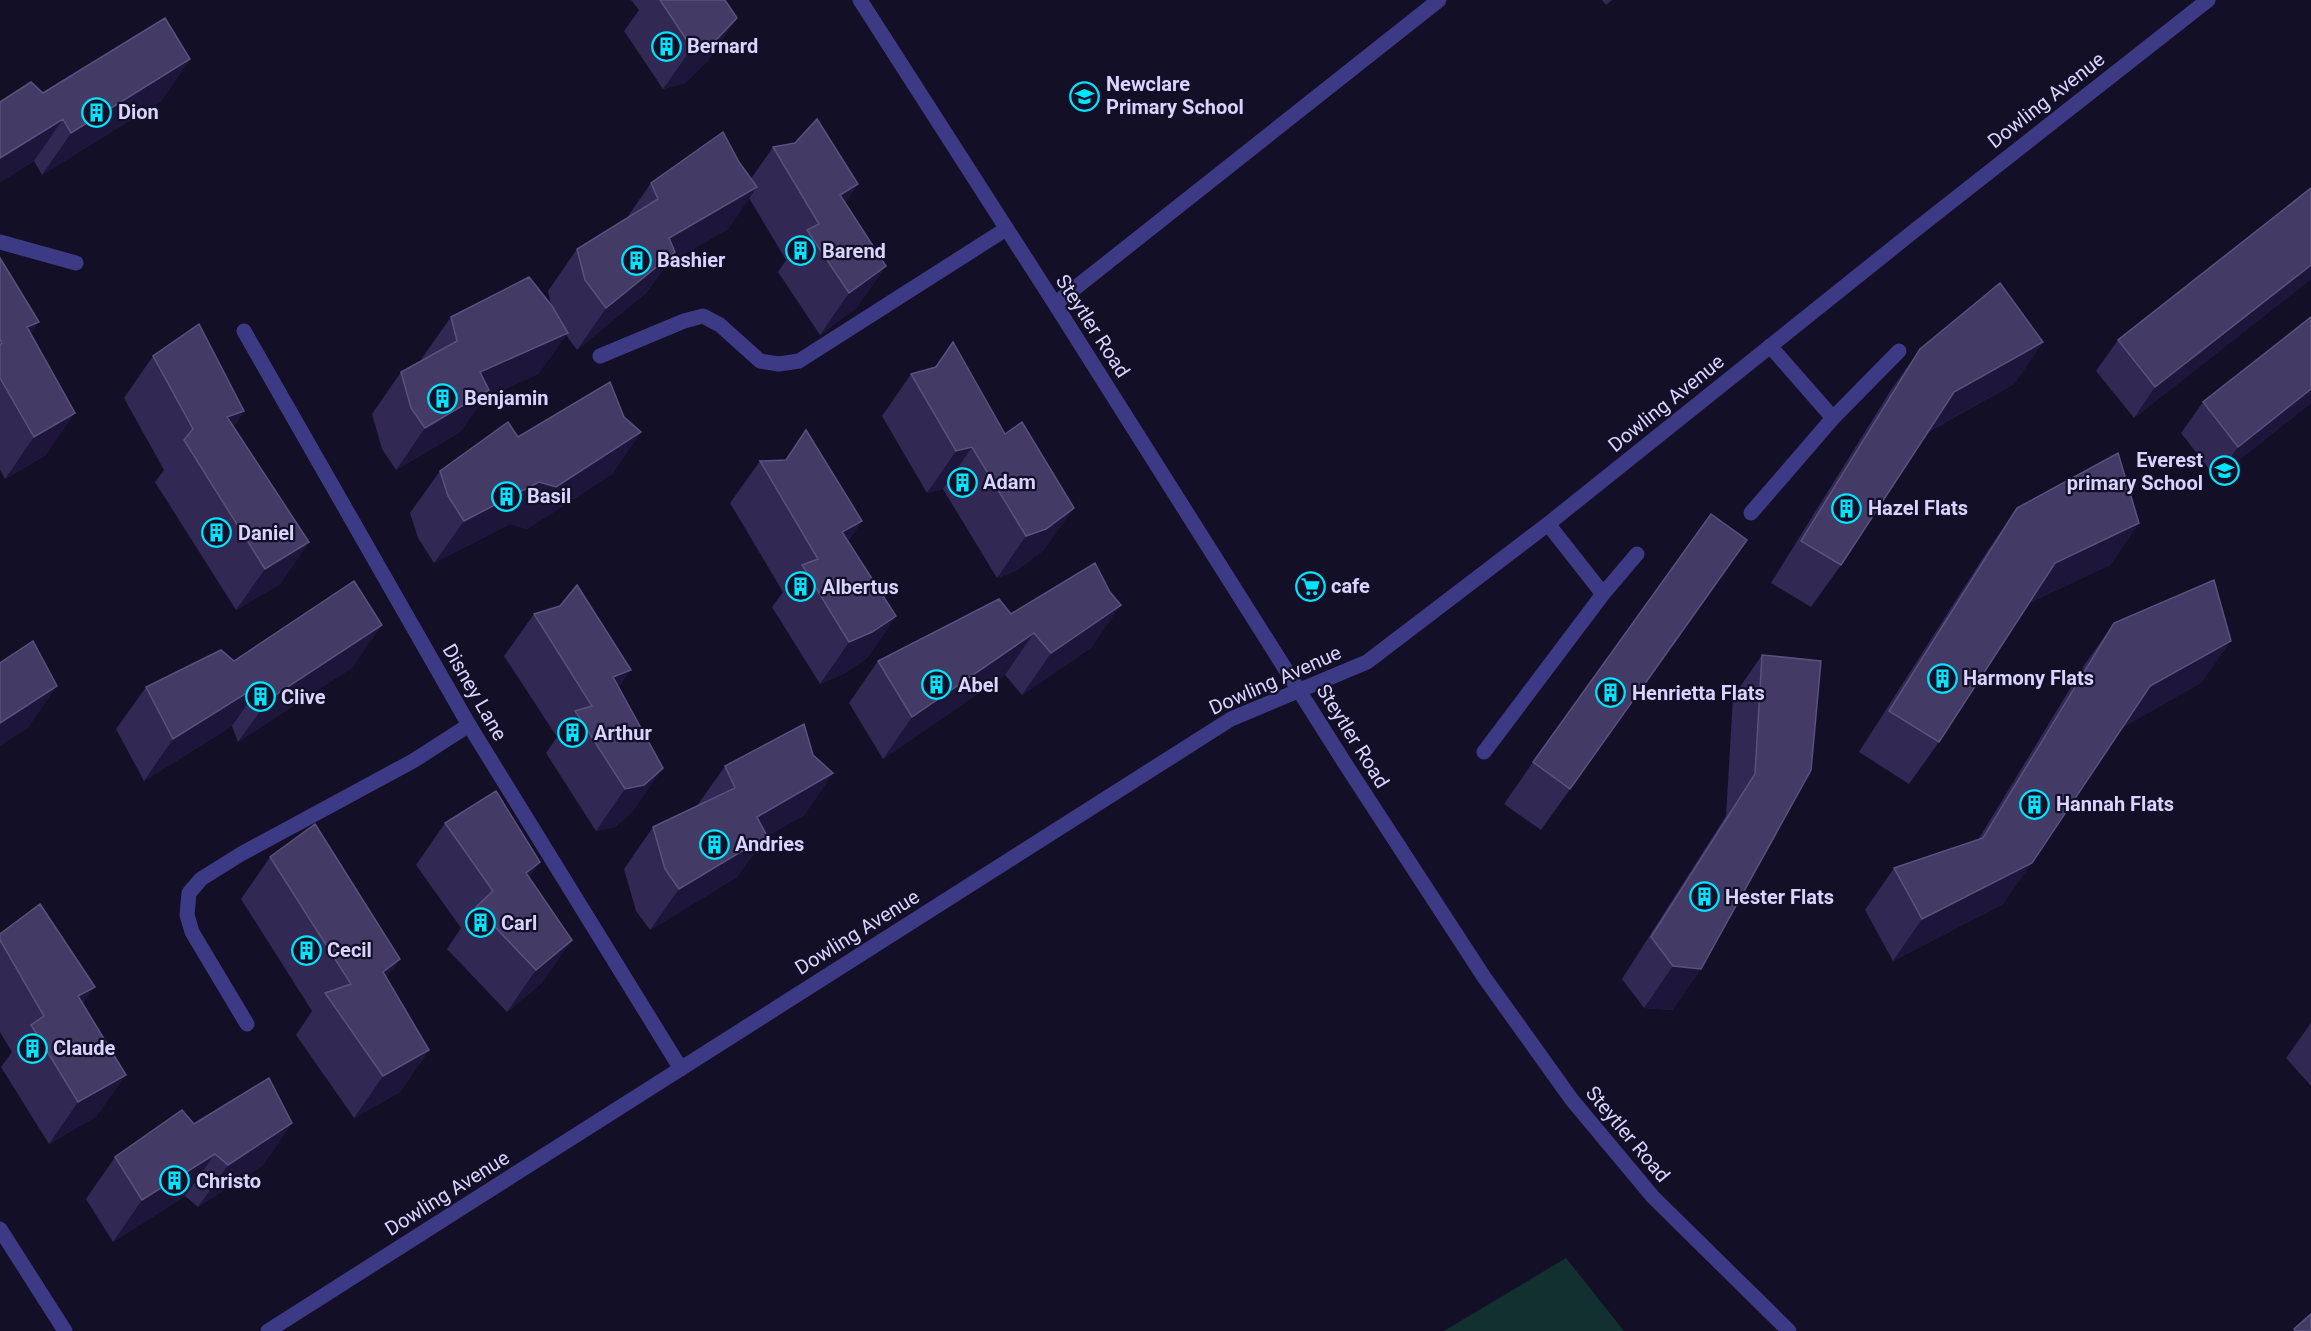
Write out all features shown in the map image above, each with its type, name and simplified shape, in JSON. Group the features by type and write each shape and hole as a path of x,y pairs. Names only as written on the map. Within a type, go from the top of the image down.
{"street":[{"name":"Steytler Road","path":"860,0 1299,690 1484,976 1572,1100 1653,1197 1789,1331"},
{"path":"1055,304 1438,0"},
{"name":"Dowling Avenue","path":"268,1331 1224,724 1367,662 1548,524 2208,0"},
{"path":"600,356 703,315 720,325 760,361 779,364 800,361 1006,230"},
{"path":"0,242 76,263"},
{"name":"Disney Lane","path":"244,331 469,725 681,1069"},
{"path":"1770,346 1833,417"},
{"path":"1751,513 1833,417 1899,351"},
{"path":"1548,524 1603,594"},
{"path":"1484,752 1603,594 1637,554"},
{"path":"247,1024 192,932 187,915 189,893 201,879 241,854 413,761 469,725"},
{"path":"0,1229 65,1331"}],"green space":[{"path":"1566,1258 1624,1331 1444,1331"}],"building":[{"path":"660,0 725,0 737,18 715,41 692,48"},
{"path":"165,18 190,59 71,133 63,119 0,158 0,102 31,82 43,93"},
{"path":"817,119 858,184 840,195 886,266 849,293 807,230 819,224 773,147 795,143"},
{"path":"723,132 739,162 757,187 669,238 675,252 606,308 585,280 577,249 658,199 651,183"},
{"path":"2311,188 2311,265 2155,387 2118,340"},
{"path":"0,258 39,322 27,327 75,413 34,437 0,378 0,345 2,343 0,339"},
{"path":"529,277 552,306 568,333 480,372 489,390 425,428 411,408 401,372 457,341 451,317"},
{"name":"Hazel Flats","path":"2000,283 2043,342 1954,392 1841,565 1801,541 1920,349"},
{"path":"2311,317 2311,389 2238,447 2203,402"},
{"path":"199,324 244,411 227,417 309,542 265,569 184,440 193,429 153,356"},
{"path":"953,342 1005,434 1022,422 1074,508 1046,529 1026,536 972,447 956,451 911,374 936,367"},
{"path":"610,382 624,417 641,432 556,487 539,482 464,521 448,496 440,471 508,422 518,437"},
{"path":"806,430 862,521 842,532 896,616 872,632 849,642 802,565 818,559 760,461 786,460"},
{"name":"Harmony Flats","path":"2118,453 2139,523 2055,563 1939,742 1889,711 2017,508"},
{"name":"Henrietta Flats","path":"1711,514 1747,540 1570,789 1533,762"},
{"path":"1095,563 1110,592 1121,605 1051,653 1034,633 912,717 878,661 999,599 1011,614"},
{"name":"Hannah Flats","path":"2214,580 2231,641 2150,686 2032,863 1922,919 1894,868 1983,838 2114,623"},
{"path":"354,581 382,625 268,700 261,684 173,739 146,687 221,650 234,661"},
{"path":"577,585 631,670 613,677 663,768 644,785 625,789 575,711 592,706 534,614 560,606"},
{"path":"33,641 57,686 0,723 0,663"},
{"name":"Hester Flats","path":"1762,655 1821,661 1811,770 1701,969 1673,966 1651,937 1755,774"},
{"path":"804,724 813,755 833,773 757,817 767,836 679,889 665,869 653,827 735,788 725,766"},
{"path":"496,791 540,862 526,873 572,940 536,970 476,907 493,891 445,823"},
{"path":"315,824 400,959 383,972 429,1050 383,1076 325,993 351,984 270,857"},
{"path":"40,904 95,987 78,996 126,1075 78,1102 31,1025 44,1016 0,940 0,934"},
{"path":"269,1078 292,1123 228,1165 215,1154 142,1200 115,1157 182,1110 194,1124"},
{"path":"2311,1314 2311,1331 2295,1331 2294,1329"}],"place":[{"name":"Bernard","path":"666,46"},
{"name":"Newclare Primary School","path":"1085,96"},
{"name":"Dion","path":"97,112"},
{"name":"Barend","path":"801,251"},
{"name":"Bashier","path":"636,260"},
{"name":"Benjamin","path":"443,398"},
{"name":"Everest primary School","path":"2224,471"},
{"name":"Adam","path":"962,482"},
{"name":"Basil","path":"506,496"},
{"name":"Hazel Flats","path":"1847,508"},
{"name":"Daniel","path":"217,533"},
{"name":"cafe","path":"1310,586"},
{"name":"Albertus","path":"801,587"},
{"name":"Harmony Flats","path":"1942,678"},
{"name":"Abel","path":"937,685"},
{"name":"Henrietta Flats","path":"1611,693"},
{"name":"Clive","path":"260,697"},
{"name":"Arthur","path":"573,733"},
{"name":"Hannah Flats","path":"2035,804"},
{"name":"Andries","path":"714,844"},
{"name":"Hester Flats","path":"1704,897"},
{"name":"Carl","path":"480,923"},
{"name":"Cecil","path":"306,950"},
{"name":"Claude","path":"32,1048"},
{"name":"Christo","path":"175,1181"}]}
